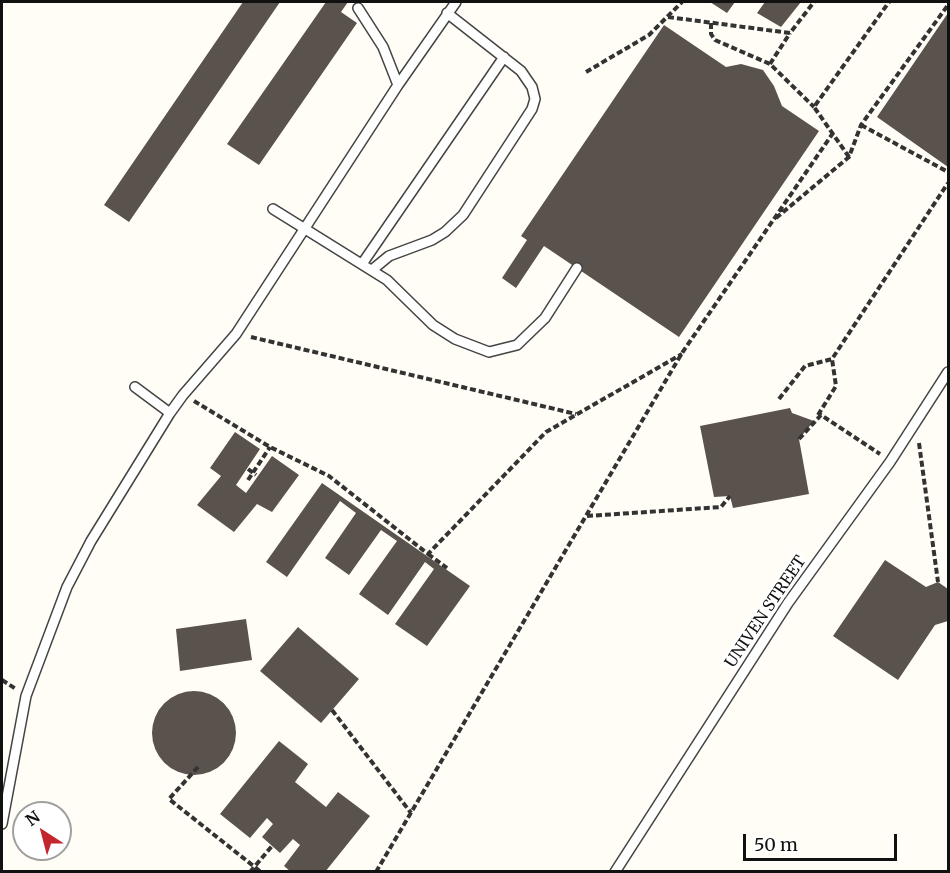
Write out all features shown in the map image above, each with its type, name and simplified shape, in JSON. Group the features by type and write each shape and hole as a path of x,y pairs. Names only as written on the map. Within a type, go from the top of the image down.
{"lane":[{"path":"2,824 26,696 67,587 91,541 170,413 183,394 236,334 398,85 456,2"},
{"path":"358,8 383,47 398,85"},
{"path":"372,270 389,256 432,240 445,232 463,214 532,109 535,99 527,78 447,13"},
{"path":"362,264 504,57"},
{"path":"273,209 387,280 433,325 454,339 489,351 517,345 545,318 577,268"},
{"name":"UNIVEN STREET","path":"615,872 788,603 890,462 948,372"},
{"path":"135,387 170,413"}],"path":[{"path":"586,72 649,35 682,2"},
{"path":"770,64 814,2"},
{"path":"814,107 889,2"},
{"path":"768,222 849,157 861,125 948,5"},
{"path":"668,17 790,33"},
{"path":"711,23 711,34 716,40 770,64 814,107 849,157"},
{"path":"861,125 948,172"},
{"path":"376,872 682,353 768,222 833,133"},
{"path":"779,399 805,366 832,358 948,183"},
{"path":"236,334 576,414"},
{"path":"428,554 546,432 682,353"},
{"path":"812,424 836,386 832,358"},
{"path":"183,394 270,447 329,476 447,568"},
{"path":"799,439 821,415 890,462"},
{"path":"916,421 938,582"},
{"path":"248,480 270,447"},
{"path":"586,516 721,507 730,496"},
{"path":"332,710 411,813"},
{"path":"198,767 169,800 261,872"},
{"path":"249,872 272,846"}],"building":[{"path":"243,2 280,2 129,222 104,205"},
{"path":"326,2 348,2 341,12 357,23 259,165 227,144"},
{"path":"710,2 735,2 727,13"},
{"path":"765,2 801,2 781,27 757,13"},
{"path":"948,13 948,167 877,117"},
{"path":"664,25 726,67 741,64 763,70 774,86 782,106 819,131 679,337 544,246 516,288 502,278 527,240 521,236"},
{"path":"790,408 792,413 814,421 799,439 809,494 733,508 730,496 714,497 700,426"},
{"path":"235,432 260,449 236,485 246,493 272,456 299,475 272,512 257,504 234,532 197,505 221,476 210,468"},
{"path":"322,483 470,586 427,646 395,624 434,569 425,562 388,615 359,594 397,541 381,530 349,575 325,558 356,513 340,501 287,577 266,562"},
{"path":"885,560 926,587 938,582 948,589 948,621 935,625 898,680 833,636"},
{"path":"246,619 252,660 180,671 176,629"},
{"path":"298,627 359,679 321,723 260,671"},
{"path":"194,691 210,694 224,703 233,717 236,733 233,749 224,763 210,772 194,775 178,772 164,763 155,749 152,733 155,717 164,703 178,694"},
{"path":"279,741 308,764 295,782 326,807 338,792 370,816 325,872 291,872 284,866 300,845 293,839 280,853 262,837 273,824 267,818 250,838 220,814"}]}
